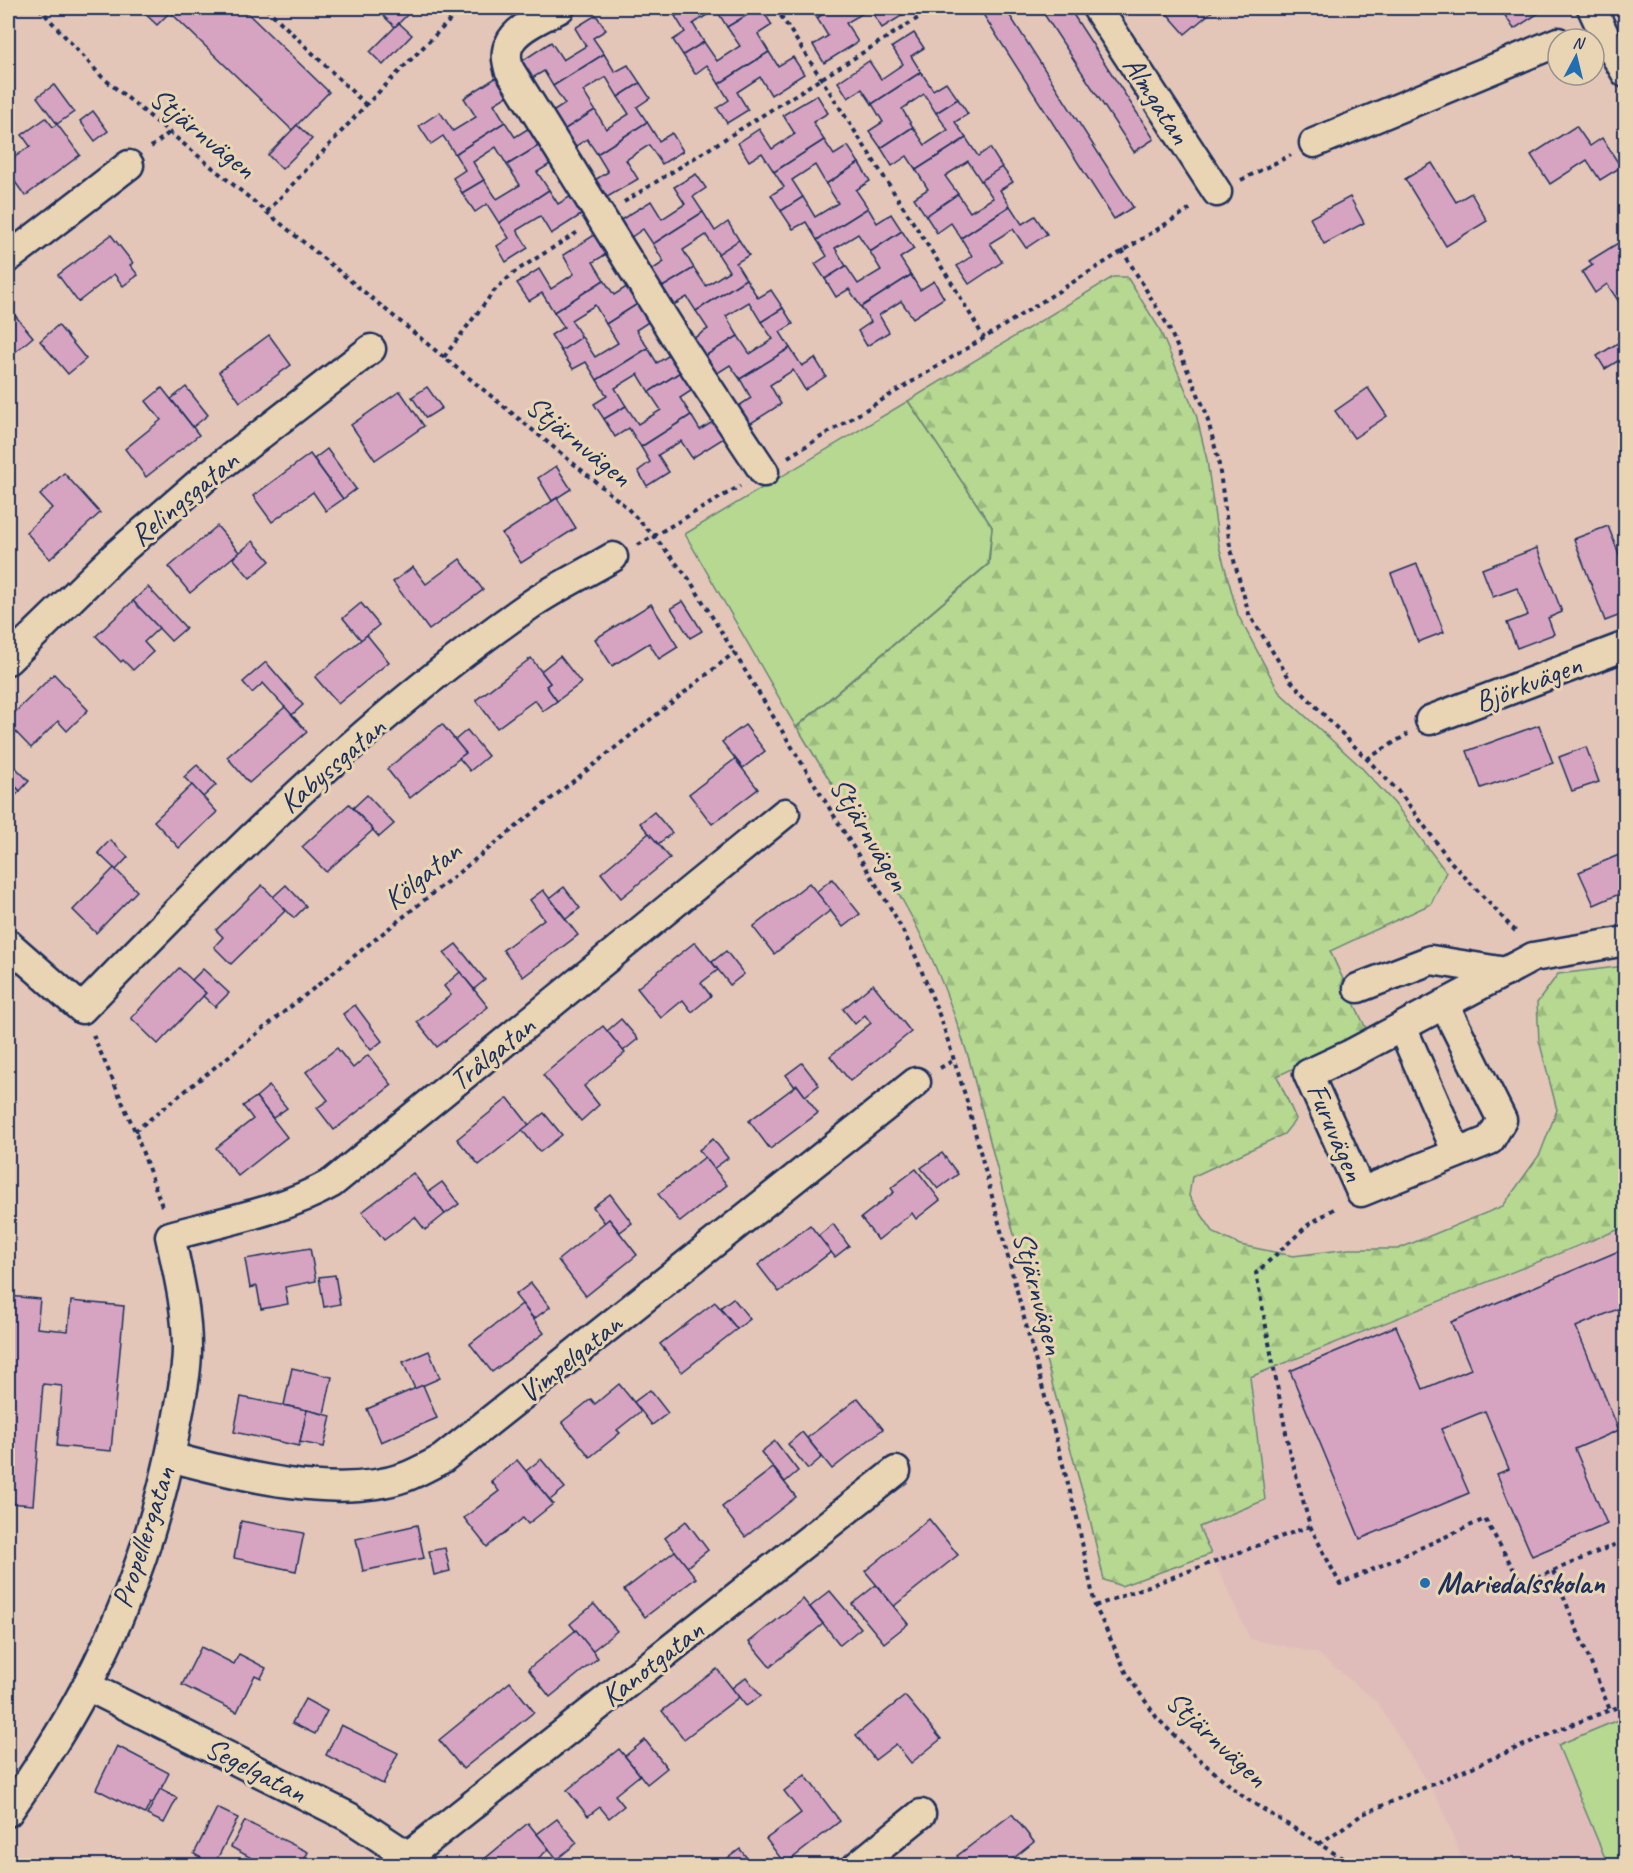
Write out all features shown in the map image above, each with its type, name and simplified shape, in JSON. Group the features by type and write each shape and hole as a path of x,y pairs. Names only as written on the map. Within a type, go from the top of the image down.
{"street":[{"path":"560,8 520,31 509,44 506,56 509,69 686,354 764,472"},
{"name":"Almgatan","path":"1097,8 1217,192"},
{"path":"1586,27 1600,10"},
{"path":"1600,10 1608,43 1626,73"},
{"path":"1314,143 1546,47"},
{"path":"8,258 129,165"},
{"name":"Relingsgatan","path":"8,660 115,556 206,477 371,349"},
{"name":"Kabyssgatan","path":"82,1010 168,919 261,828 359,739 455,661 532,604 613,557"},
{"name":"Björkvägen","path":"1430,720 1626,646"},
{"name":"Trålgatan","path":"170,1236 275,1209 310,1196 332,1183 785,813"},
{"name":"Furuvägen","path":"1444,1004 1502,1120 1490,1140 1361,1192 1308,1074 1349,1055 1444,1004 1506,972 1533,957 1626,941"},
{"path":"8,944 82,1010"},
{"path":"1358,988 1431,960 1506,972"},
{"path":"1402,1027 1457,1153"},
{"name":"Vimpelgatan","path":"170,1457 276,1481 322,1486 364,1486 404,1477 442,1459 916,1082"},
{"name":"Propellergatan","path":"8,1812 87,1686 132,1584 154,1518 181,1402 187,1350 183,1294 170,1236"},
{"name":"Kanotgatan","path":"413,1861 896,1471"},
{"name":"Segelgatan","path":"87,1686 349,1817 413,1861"},
{"path":"857,1866 921,1814"}],"path":[{"name":"Stjärnvägen","path":"39,8 102,77 624,505 654,536 689,579 892,912 916,957 942,1022 966,1098 1074,1508 1095,1606 1128,1676 1157,1718 1194,1755 1245,1798 1354,1866"},
{"path":"266,8 366,105"},
{"path":"267,212 366,105 462,8"},
{"path":"776,8 956,288 984,338"},
{"path":"444,357 494,291 516,271 934,8"},
{"path":"613,557 654,536 764,472 1217,192 1314,143"},
{"path":"1122,250 1168,326 1205,410 1218,458 1230,546 1249,614 1291,681 1400,793 1451,862 1525,941"},
{"name":"Kölgatan","path":"135,1131 735,652"},
{"path":"1368,759 1430,720"},
{"path":"82,1010 135,1131 170,1236"},
{"path":"1361,1192 1308,1226 1256,1273 1289,1449 1310,1526 1340,1584 1485,1519 1522,1584 1626,1540"},
{"path":"1095,1606 1310,1526"},
{"path":"1553,1571 1610,1710"},
{"path":"1319,1844 1363,1814 1626,1704"}],"shaded area":[{"name":"Mariedalsskolan","path":"1625,1228 1625,1865 1464,1865 1441,1805 1377,1702 1317,1653 1250,1639 1199,1527 1265,1499 1250,1377"}],"green space":[{"path":"1113,277 1127,277 1159,328 1196,414 1207,460 1219,546 1238,615 1279,692 1360,766 1395,804 1446,872 1431,904 1330,951 1368,1033 1277,1076 1296,1119 1284,1134 1192,1177 1189,1196 1214,1233 1240,1245 1293,1256 1349,1249 1398,1249 1503,1206 1540,1154 1557,1110 1539,1040 1537,1003 1558,974 1625,966 1625,1227 1250,1377 1265,1500 1199,1527 1211,1554 1121,1586 1104,1580 969,1059 948,999 924,940 904,903 797,727 989,564 992,527 908,401"},
{"path":"908,401 992,527 988,564 796,727 685,534"},
{"path":"1625,1717 1625,1865 1608,1865 1558,1745"}],"building":[{"path":"139,8 174,8 157,25"},
{"path":"174,8 242,8 329,92 292,130 170,12"},
{"path":"375,8 414,8 395,27"},
{"path":"689,8 759,8 727,27 716,9 693,24 704,42 683,55 673,40 685,32 675,16"},
{"path":"759,8 772,25 758,34 769,52 719,84 707,65 695,74 683,55 704,42 717,61 740,46 727,27"},
{"path":"810,8 833,8 817,18"},
{"path":"833,8 899,8 903,15 882,28 870,9 846,23 858,42 824,63 813,45 828,36 817,18"},
{"path":"979,8 1005,8 1133,207 1114,219"},
{"path":"1040,8 1069,8 1154,139 1134,152"},
{"path":"1216,8 1185,34 1163,9"},
{"path":"1500,8 1540,8 1542,11 1514,29"},
{"path":"596,15 606,30 593,38 604,54 553,86 544,71 529,80 519,63 551,42 563,60 586,46 575,28"},
{"path":"399,23 412,35 383,65 370,52"},
{"path":"914,33 924,48 911,56 921,72 872,104 862,89 848,98 838,82 869,61 881,79 903,64 892,47"},
{"path":"769,52 778,66 793,57 804,74 771,95 760,77 737,92 748,110 727,123 717,108 729,100 719,84"},
{"path":"604,54 615,72 628,65 640,83 618,97 606,77 583,91 595,110 562,131 551,113 565,104 553,86"},
{"path":"921,72 933,90 946,82 958,99 936,113 924,94 902,109 913,127 881,148 869,131 883,122 872,104"},
{"path":"497,77 509,95 494,104 505,122 455,154 443,136 431,144 419,126 440,112 453,131 476,117 464,98"},
{"path":"640,83 650,98 637,107 647,122 597,154 587,139 573,148 562,131 595,110 606,129 629,114 618,97"},
{"path":"54,85 74,112 57,124 37,97"},
{"path":"817,95 828,113 813,122 824,140 774,172 762,153 749,161 738,143 759,129 772,149 795,134 783,115"},
{"path":"958,99 968,114 955,122 966,138 916,170 907,156 892,166 881,148 913,127 925,145 948,130 936,113"},
{"path":"93,111 108,131 95,141 80,121"},
{"path":"46,118 53,127 57,124 80,155 25,196 8,172 8,162 30,146 22,135"},
{"path":"505,122 515,137 529,128 540,145 507,165 496,147 473,162 484,180 462,193 453,178 465,170 455,154"},
{"path":"647,122 659,141 672,133 683,151 662,164 649,145 626,160 638,179 604,199 593,181 608,172 597,154"},
{"path":"297,125 312,139 282,169 268,155"},
{"path":"1576,126 1590,146 1602,138 1621,167 1600,180 1587,160 1550,184 1531,155"},
{"path":"966,138 978,156 990,148 1002,167 981,181 968,161 945,176 958,194 926,216 914,198 928,189 916,170"},
{"path":"824,140 834,155 848,146 859,163 826,184 815,165 792,180 803,197 781,211 771,195 784,187 774,172"},
{"path":"540,145 552,163 537,172 549,190 499,223 487,204 475,212 462,193 484,180 497,199 520,185 507,165"},
{"path":"859,163 870,181 856,190 868,208 817,240 806,222 793,229 781,211 803,197 815,217 838,203 826,184"},
{"path":"1432,163 1456,202 1471,193 1487,221 1446,246 1405,179"},
{"path":"1002,167 1013,182 1000,190 1010,206 961,238 951,223 937,233 926,216 958,194 970,212 993,198 981,181"},
{"path":"696,174 706,188 693,197 703,212 653,244 643,229 630,238 619,221 651,201 662,219 685,204 674,187"},
{"path":"549,190 558,204 573,195 584,213 551,234 540,216 517,230 528,248 506,262 497,246 509,238 499,223"},
{"path":"1350,197 1364,223 1324,244 1310,218"},
{"path":"1010,206 1022,224 1035,216 1047,234 1026,248 1013,229 990,243 1002,262 969,284 957,266 972,256 961,238"},
{"path":"868,208 877,223 891,214 902,231 870,252 858,234 835,248 846,266 825,279 815,264 827,256 817,240"},
{"path":"703,212 715,231 728,222 739,240 718,254 706,235 683,250 694,268 661,288 650,271 664,262 653,244"},
{"path":"902,231 914,249 900,258 911,275 861,307 849,289 836,297 825,279 846,266 858,284 881,270 870,252"},
{"path":"596,234 608,253 593,262 604,280 554,312 542,293 529,301 517,283 539,269 551,289 574,274 563,255"},
{"path":"111,235 133,263 130,265 138,275 123,286 114,274 78,302 58,275"},
{"path":"1626,238 1626,312 1607,284 1595,293 1582,272 1593,265 1589,261"},
{"path":"739,240 749,255 736,263 746,279 696,311 687,297 672,306 661,288 694,268 706,286 729,271 718,254"},
{"path":"911,275 920,290 934,281 944,298 913,318 901,301 879,315 889,332 867,346 858,331 871,322 861,307"},
{"path":"746,279 758,298 771,290 783,308 761,322 749,302 726,316 738,336 705,356 694,338 708,329 696,311"},
{"path":"604,280 614,295 628,286 639,303 606,324 595,305 571,320 582,337 561,351 551,335 564,327 554,312"},
{"path":"639,303 650,321 636,330 648,348 597,380 586,362 573,369 561,351 582,337 595,357 618,343 606,324"},
{"path":"783,308 793,324 780,332 790,348 740,379 730,365 716,374 705,356 738,336 750,354 773,339 761,322"},
{"path":"13,313 33,337 8,358 8,317"},
{"path":"58,325 86,359 68,374 40,341"},
{"path":"1626,334 1626,356 1605,369 1597,356 1621,341 1618,338"},
{"path":"269,335 291,365 240,402 219,372"},
{"path":"648,348 657,363 671,354 682,371 649,392 638,374 615,388 626,406 604,419 594,404 607,396 597,380"},
{"path":"790,348 802,366 815,358 826,376 805,390 793,370 770,385 781,404 748,425 737,407 751,398 740,379"},
{"path":"682,371 694,389 680,398 691,415 641,447 629,428 615,437 604,419 626,406 638,424 661,410 649,392"},
{"path":"186,387 208,415 193,427 171,399"},
{"path":"427,387 442,408 426,418 412,397"},
{"path":"162,388 199,435 146,477 125,449 161,420 146,401"},
{"path":"1368,388 1387,416 1354,438 1335,411"},
{"path":"400,391 424,426 375,460 351,425"},
{"path":"691,415 700,430 714,421 724,438 692,458 681,441 658,455 669,472 647,486 638,471 650,462 641,447"},
{"path":"327,449 356,489 343,499 314,459"},
{"path":"310,454 343,499 326,511 313,492 272,522 253,496"},
{"path":"556,466 571,489 552,501 538,478"},
{"path":"64,473 100,513 50,559 26,532 52,508 40,495"},
{"path":"557,498 576,528 521,563 502,534"},
{"path":"217,526 239,552 190,593 169,567"},
{"path":"1608,526 1626,572 1626,613 1605,621 1574,539"},
{"path":"253,541 270,561 250,578 233,558"},
{"path":"1537,548 1562,612 1548,618 1554,634 1517,648 1507,623 1528,615 1517,588 1493,597 1482,569"},
{"path":"460,559 483,590 429,630 393,582 413,567 426,584"},
{"path":"1417,564 1444,632 1418,642 1391,574"},
{"path":"148,587 186,628 171,641 133,601"},
{"path":"133,601 159,628 144,642 153,652 133,670 123,660 121,662 96,636"},
{"path":"683,601 702,631 690,638 671,608"},
{"path":"361,603 379,625 361,640 343,618"},
{"path":"651,604 678,647 659,659 649,643 612,666 595,639"},
{"path":"367,635 389,662 338,704 315,677"},
{"path":"560,656 581,683 557,701 546,686 550,683 541,671"},
{"path":"531,658 550,683 546,686 557,701 543,711 535,700 497,728 476,700"},
{"path":"266,662 303,705 292,715 263,683 252,693 243,682"},
{"path":"54,674 88,710 67,731 58,721 31,748 8,724 8,719"},
{"path":"285,707 307,732 249,783 227,757"},
{"path":"442,724 466,753 410,798 387,769"},
{"path":"745,725 765,751 743,768 722,742"},
{"path":"1539,725 1553,763 1481,788 1467,751"},
{"path":"467,730 488,756 470,771 459,758 466,753 455,740"},
{"path":"1586,747 1599,782 1572,791 1559,757"},
{"path":"735,759 758,789 712,824 689,794"},
{"path":"197,765 216,785 203,797 184,777"},
{"path":"15,767 29,781 20,791 8,779 8,775"},
{"path":"8,779 20,791 9,802 8,801"},
{"path":"192,785 217,812 179,848 154,821"},
{"path":"367,795 394,824 379,837 353,808"},
{"path":"349,804 373,830 326,872 302,847"},
{"path":"654,812 672,833 658,844 640,823"},
{"path":"649,833 670,858 621,898 601,873"},
{"path":"110,840 128,857 116,870 98,853"},
{"path":"1626,852 1626,891 1594,905 1579,872"},
{"path":"114,868 137,891 96,933 73,910"},
{"path":"832,879 860,914 843,927 816,892"},
{"path":"809,883 831,910 774,954 753,927"},
{"path":"262,885 286,910 231,964 214,947 223,937 216,930"},
{"path":"286,885 306,906 294,918 273,897"},
{"path":"564,887 580,908 566,919 550,898"},
{"path":"543,890 578,935 523,977 503,950 544,919 530,900"},
{"path":"695,942 718,970 701,983 711,996 692,1012 683,1000 661,1018 637,988"},
{"path":"456,944 485,980 474,989 444,953"},
{"path":"726,951 744,974 730,985 712,962"},
{"path":"179,968 206,993 158,1044 131,1018"},
{"path":"203,969 229,993 215,1007 203,996 206,993 192,980"},
{"path":"460,972 488,1007 437,1047 417,1022 451,995 444,986"},
{"path":"873,984 911,1032 850,1081 830,1056 871,1023 865,1015 855,1024 843,1009"},
{"path":"355,1005 382,1041 371,1050 343,1014"},
{"path":"621,1019 638,1039 623,1051 607,1031"},
{"path":"603,1026 625,1053 584,1086 599,1105 581,1121 543,1075"},
{"path":"337,1048 353,1068 368,1055 392,1085 334,1130 317,1108 328,1100 306,1072"},
{"path":"802,1063 819,1085 805,1096 786,1075"},
{"path":"797,1085 818,1113 770,1149 749,1121"},
{"path":"269,1086 287,1108 273,1118 256,1097"},
{"path":"256,1097 287,1137 238,1176 216,1148 253,1119 243,1106"},
{"path":"508,1098 529,1125 479,1165 457,1139"},
{"path":"544,1113 562,1135 540,1152 522,1130"},
{"path":"713,1139 728,1158 713,1169 699,1150"},
{"path":"942,1153 958,1174 938,1189 921,1168"},
{"path":"705,1157 727,1185 680,1222 658,1194"},
{"path":"916,1169 940,1200 916,1219 912,1213 878,1240 861,1218 894,1192 891,1188"},
{"path":"413,1173 445,1214 425,1230 415,1217 384,1240 362,1212"},
{"path":"442,1182 459,1204 445,1214 428,1192"},
{"path":"610,1194 632,1223 620,1232 609,1219 605,1223 593,1207"},
{"path":"609,1219 637,1255 586,1296 558,1260"},
{"path":"833,1224 849,1246 835,1257 818,1236"},
{"path":"810,1225 831,1252 779,1292 758,1265"},
{"path":"310,1248 316,1281 285,1287 288,1304 261,1309 257,1286 250,1288 245,1259"},
{"path":"1626,1248 1626,1316 1622,1307 1576,1327 1619,1430 1575,1449 1607,1524 1532,1556 1497,1474 1509,1469 1485,1411 1441,1429 1469,1493 1360,1539 1290,1371 1396,1326 1423,1389 1471,1369 1451,1322"},
{"path":"335,1275 340,1304 324,1307 319,1277"},
{"path":"531,1283 550,1307 534,1319 515,1295"},
{"path":"8,1296 40,1299 37,1328 68,1331 71,1301 124,1306 111,1451 57,1446 62,1386 43,1384 33,1505 8,1503"},
{"path":"733,1298 750,1319 737,1329 720,1308"},
{"path":"715,1302 737,1329 682,1372 660,1344"},
{"path":"522,1304 544,1333 492,1372 470,1344"},
{"path":"429,1351 440,1378 415,1389 403,1362"},
{"path":"292,1368 332,1377 324,1414 284,1405"},
{"path":"619,1384 641,1411 617,1430 620,1433 590,1457 562,1422 591,1399 595,1404"},
{"path":"423,1385 437,1418 381,1442 367,1409"},
{"path":"650,1390 668,1413 652,1425 634,1402"},
{"path":"241,1397 307,1410 299,1446 234,1432"},
{"path":"858,1398 883,1429 832,1469 807,1438"},
{"path":"307,1410 331,1416 324,1447 300,1442"},
{"path":"802,1432 822,1457 808,1469 788,1444"},
{"path":"775,1441 798,1471 785,1482 761,1452"},
{"path":"541,1459 565,1488 550,1500 526,1471"},
{"path":"517,1460 553,1504 528,1524 523,1518 487,1547 464,1518 499,1491 491,1481"},
{"path":"773,1468 796,1497 745,1537 722,1507"},
{"path":"929,1519 958,1555 894,1606 865,1571"},
{"path":"241,1521 304,1533 296,1571 234,1558"},
{"path":"686,1521 708,1550 687,1567 665,1538"},
{"path":"417,1525 424,1558 363,1571 356,1539"},
{"path":"445,1548 450,1571 434,1575 429,1551"},
{"path":"675,1551 696,1578 645,1617 624,1590"},
{"path":"876,1585 908,1624 884,1643 852,1604"},
{"path":"830,1591 861,1628 840,1645 810,1607"},
{"path":"803,1599 823,1624 770,1667 749,1642"},
{"path":"594,1604 617,1631 592,1651 570,1624"},
{"path":"576,1630 598,1658 550,1697 528,1669"},
{"path":"201,1647 234,1664 239,1654 266,1668 261,1678 255,1675 237,1712 182,1685"},
{"path":"717,1669 739,1697 684,1739 662,1711"},
{"path":"746,1677 761,1696 746,1706 732,1688"},
{"path":"510,1682 534,1712 463,1769 439,1740"},
{"path":"905,1696 941,1739 911,1763 896,1744 875,1760 856,1735"},
{"path":"305,1699 327,1711 315,1734 292,1723"},
{"path":"341,1725 398,1753 383,1784 326,1755"},
{"path":"645,1740 667,1768 647,1784 625,1756"},
{"path":"117,1746 169,1773 153,1805 150,1803 145,1814 96,1789"},
{"path":"619,1749 640,1775 615,1795 624,1806 609,1818 600,1807 588,1816 567,1790"},
{"path":"805,1775 840,1821 785,1864 766,1839 801,1813 784,1791"},
{"path":"160,1789 177,1798 164,1823 147,1815"},
{"path":"217,1808 238,1818 214,1865 194,1854"},
{"path":"1012,1814 1034,1842 1004,1866 964,1866 957,1856"},
{"path":"557,1819 577,1843 557,1859 537,1834"},
{"path":"245,1821 308,1852 301,1866 266,1866 231,1847"},
{"path":"528,1823 549,1849 529,1866 476,1866"},
{"path":"740,1849 753,1866 724,1866 721,1863"}],"place":[{"name":"Mariedalsskolan","path":"1425,1583"}]}
